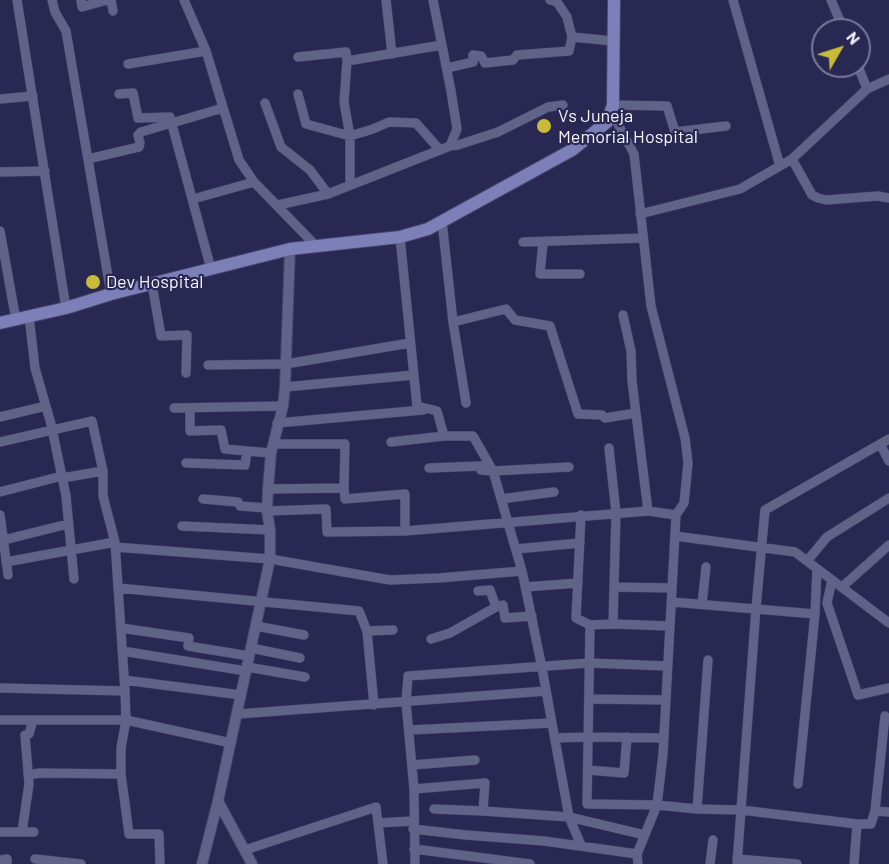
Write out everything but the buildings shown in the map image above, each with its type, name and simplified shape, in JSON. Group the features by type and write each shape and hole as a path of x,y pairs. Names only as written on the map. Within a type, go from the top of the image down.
{"main road":[{"path":"0,323 290,249 400,237 428,229 572,150 607,122 612,108 614,0"}],"street":[{"path":"17,0 66,308"},
{"path":"52,0 66,31 111,294"},
{"path":"81,0 82,7 109,0 113,11"},
{"path":"184,0 206,51 239,160 254,182 317,247"},
{"path":"386,0 392,54"},
{"path":"433,0 457,129 450,146"},
{"path":"447,68 473,62 473,55 481,56 484,63 513,60 517,55 569,51 572,37 567,17 557,2 550,0"},
{"path":"733,0 780,166"},
{"path":"831,0 839,18"},
{"path":"572,37 613,41"},
{"path":"347,61 442,45"},
{"path":"128,64 206,51"},
{"path":"298,57 346,52 344,102 350,136 350,184"},
{"path":"863,78 867,89"},
{"path":"640,214 741,189 792,159 867,89 889,80"},
{"path":"119,94 133,93 138,118 170,117 211,269"},
{"path":"298,94 306,124 350,136 389,122 416,123 439,149"},
{"path":"0,99 33,96"},
{"path":"265,103 281,147 310,170 328,194"},
{"path":"279,206 328,194 439,149 498,132 548,107 563,105"},
{"path":"378,823 413,825 466,835 581,845 638,859 657,805 664,738 676,514 684,503 688,463 685,438 651,306 634,154 612,108 667,106 675,132 726,126"},
{"path":"88,159 139,147 138,135 141,132 223,108"},
{"path":"792,159 812,195 818,198 826,200 878,196 889,198"},
{"path":"0,172 45,171"},
{"path":"193,199 254,182"},
{"path":"442,221 453,322 466,403"},
{"path":"0,231 46,406 62,477 74,579"},
{"path":"400,237 417,406 437,411 444,436"},
{"path":"523,242 643,237"},
{"path":"543,242 540,274 580,274"},
{"path":"202,864 238,714 270,559 268,489 272,448 283,406 285,387 290,249"},
{"path":"152,284 161,336 187,335 186,373"},
{"path":"453,322 506,309 515,320 550,326 578,414 602,415 605,418 636,413"},
{"path":"623,315 631,351 632,381 648,511"},
{"path":"208,365 286,364 410,343"},
{"path":"285,387 414,375"},
{"path":"0,417 46,406"},
{"path":"174,408 283,406"},
{"path":"190,408 190,431 221,430 225,449 248,451 345,444 345,499 405,494 405,531"},
{"path":"277,423 432,409"},
{"path":"0,442 92,421 103,471 103,496 115,545 126,720 121,774 129,834 159,834 160,864"},
{"path":"392,442 444,436 473,436 493,471 522,571 569,817 581,845"},
{"path":"797,864 737,862 765,510 885,441 889,462"},
{"path":"609,447 616,513 612,624"},
{"path":"186,463 245,465 248,451"},
{"path":"429,468 481,466 482,470 493,471 569,467"},
{"path":"0,492 62,477 103,471"},
{"path":"268,489 344,489"},
{"path":"501,499 554,492"},
{"path":"807,561 827,537 889,498"},
{"path":"203,499 238,502 240,506 267,510 327,509 327,532 405,531 648,511 676,514"},
{"path":"0,515 8,575"},
{"path":"581,515 576,618 590,625 670,626"},
{"path":"2,541 68,524"},
{"path":"182,526 270,530"},
{"path":"675,536 795,552 888,622"},
{"path":"516,549 580,543"},
{"path":"6,562 71,550 115,545 270,559 390,580 522,571"},
{"path":"842,587 884,547 889,545"},
{"path":"702,604 706,567"},
{"path":"798,784 815,614 817,569"},
{"path":"832,580 827,603 858,695 889,688"},
{"path":"525,587 578,583"},
{"path":"614,587 672,588"},
{"path":"118,588 359,611 367,631 374,705"},
{"path":"478,591 490,590 496,607"},
{"path":"672,602 815,614"},
{"path":"431,639 450,633 503,605 505,618 532,616"},
{"path":"590,625 587,804 741,810 871,824 875,811 885,716"},
{"path":"256,626 304,635"},
{"path":"121,628 189,638 188,646 249,660 305,677"},
{"path":"367,631 393,630"},
{"path":"122,651 249,660 300,658"},
{"path":"697,809 708,660"},
{"path":"415,864 414,789 406,702 408,676 590,663 667,666"},
{"path":"124,680 241,695"},
{"path":"0,688 125,691"},
{"path":"238,714 546,691"},
{"path":"589,699 666,700"},
{"path":"0,720 126,720 231,743"},
{"path":"22,832 29,784 25,735 29,734 33,720"},
{"path":"410,730 551,723"},
{"path":"588,770 624,772 627,737"},
{"path":"555,738 664,738"},
{"path":"412,765 475,759"},
{"path":"28,775 40,773 121,774"},
{"path":"414,789 485,783 483,811"},
{"path":"218,801 252,864"},
{"path":"244,850 376,807 383,864"},
{"path":"434,809 569,817 645,835"},
{"path":"875,811 889,812"},
{"path":"854,864 857,824"},
{"path":"0,832 34,832"},
{"path":"710,864 713,840"},
{"path":"414,849 530,864"},
{"path":"0,860 7,859 7,864"},
{"path":"35,859 81,864"}],"place":[{"name":"Vs Juneja Memorial Hospital","path":"544,126"},
{"name":"Dev Hospital","path":"93,282"}]}
